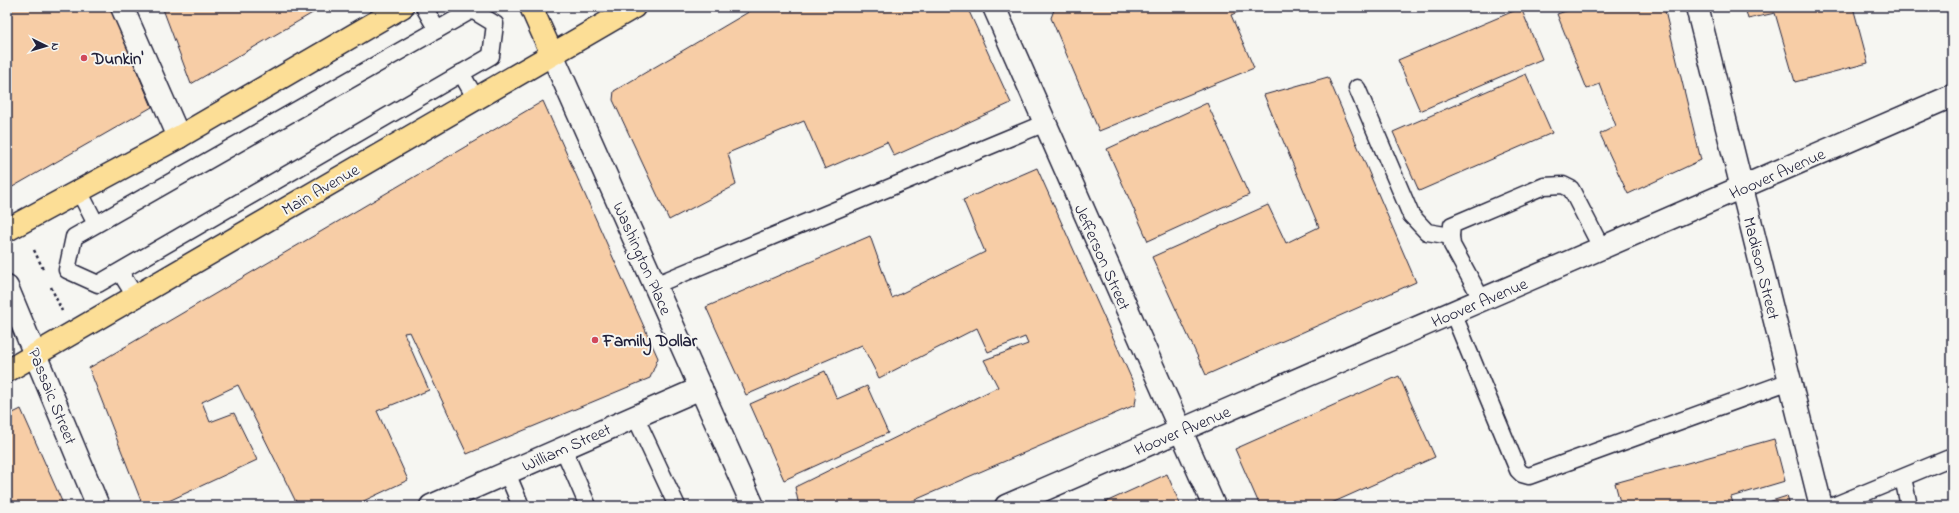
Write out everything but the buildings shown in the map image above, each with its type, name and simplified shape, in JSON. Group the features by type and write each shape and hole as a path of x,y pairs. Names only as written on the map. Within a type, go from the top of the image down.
{"main road":[{"path":"122,7 179,137"},
{"path":"7,230 179,137 402,7"},
{"path":"531,7 552,54"},
{"name":"Main Avenue","path":"7,371 634,7"},
{"name":"Jefferson Street","path":"994,7 1214,506"},
{"name":"Madison Street","path":"1697,7 1821,506"},
{"name":"Washington Place","path":"552,54 753,506"},
{"name":"Hoover Avenue","path":"1006,506 1602,249 1952,96"},
{"name":"Passaic Street","path":"7,287 98,506"},
{"name":"William Street","path":"431,506 701,388"}],"lane":[{"path":"424,7 437,30"},
{"path":"472,10 495,24 491,56 461,73 98,284 67,270 74,236 472,10"},
{"path":"461,73 476,99"},
{"path":"1356,88 1411,215 1427,232 1450,236"},
{"path":"655,285 1045,124"},
{"path":"1482,300 1452,245 1450,236 1452,225 1544,186 1563,184 1571,189 1602,249"},
{"path":"79,192 96,224"},
{"path":"120,272 135,296"},
{"path":"1453,313 1518,470 1522,474 1529,476 1790,381"},
{"path":"635,416 677,506"},
{"path":"563,448 588,506"},
{"path":"1833,506 1903,478 1952,456"},
{"path":"507,473 521,506"},
{"path":"1903,478 1909,506"}],"place":[{"name":"Dunkin'","path":"84,58"},
{"name":"Family Dollar","path":"595,340"}]}
